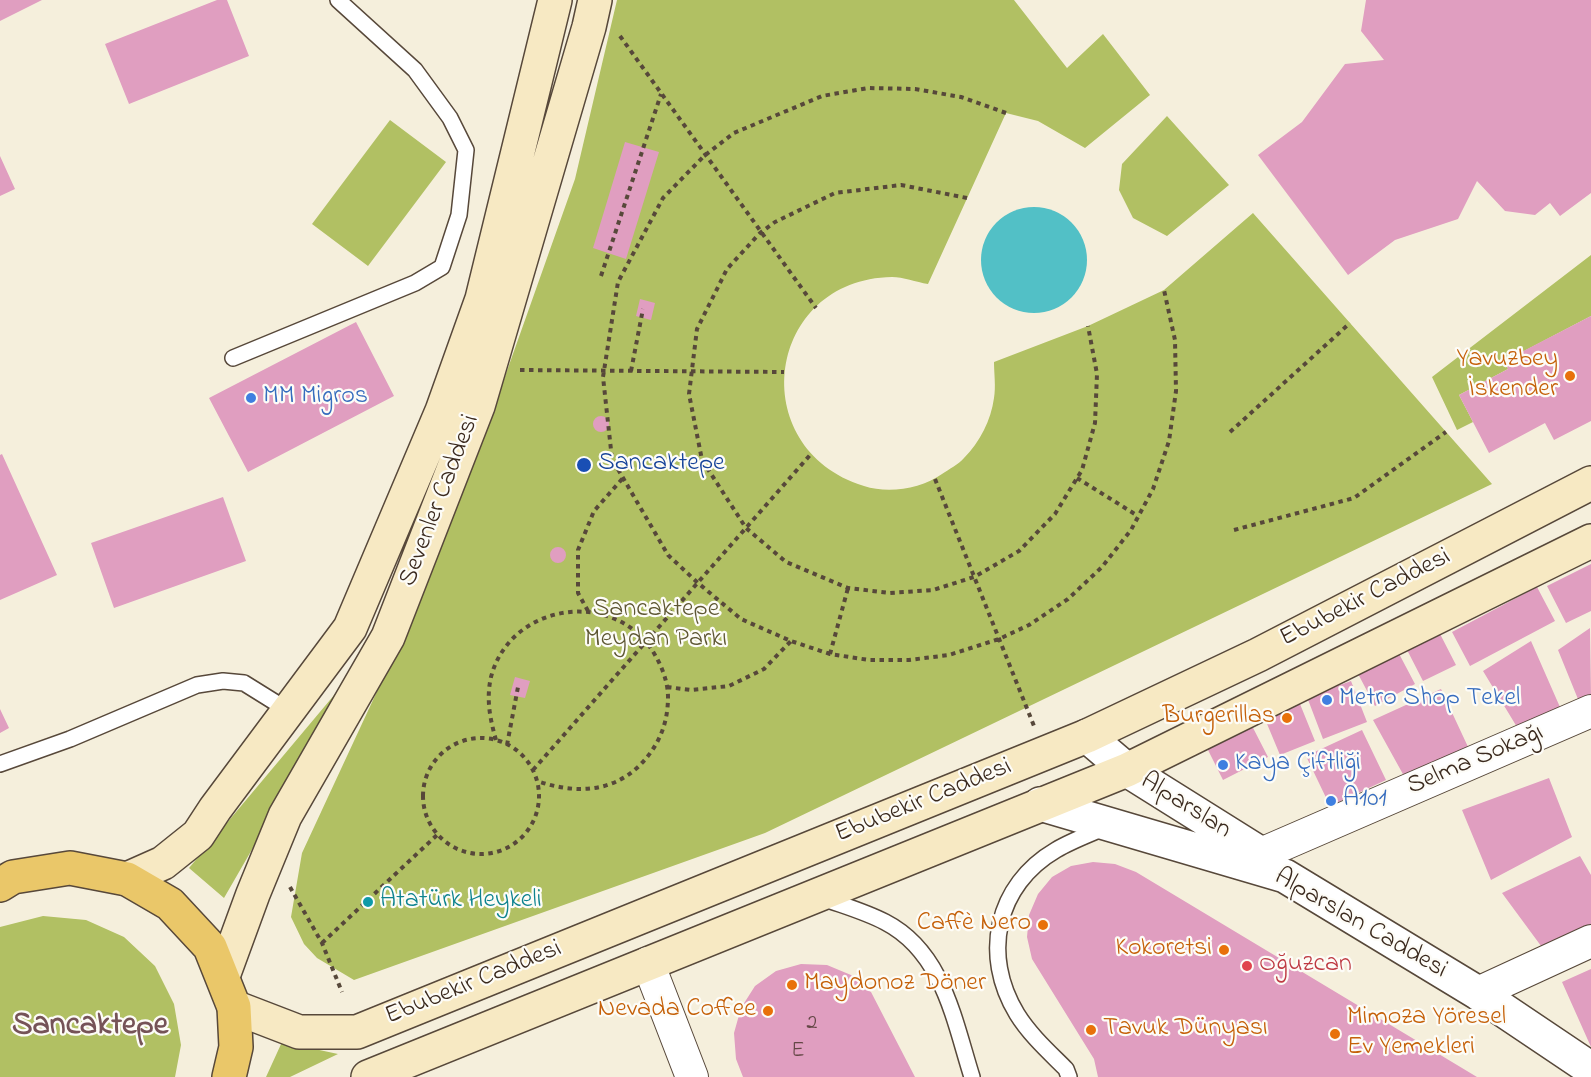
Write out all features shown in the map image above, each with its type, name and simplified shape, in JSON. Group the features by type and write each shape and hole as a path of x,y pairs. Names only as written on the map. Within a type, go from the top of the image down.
{"main road":[{"name":"Sevenler Caddesi","path":"127,879 163,863 198,835 350,628 442,411 482,299 555,0"},
{"name":"Sevenler Caddesi","path":"223,976 285,816 388,637 478,406 592,14"},
{"name":"Ebubekir Caddesi","path":"234,1007 299,1032 357,1032 1087,736 1258,655 1591,483"},
{"name":"Ebubekir Caddesi","path":"368,1077 1127,770 1591,541"},
{"path":"0,885 13,878 70,868 127,879 170,904 210,947 234,1007 236,1047 229,1077"}],"street":[{"name":"Selma Sokağı","path":"1261,854 1591,711"},
{"name":"Alparslan","path":"1087,736 1127,770 1261,854 1285,876"},
{"name":"Alparslan Caddesi","path":"1040,804 1285,876 1478,993 1591,1069"},
{"path":"1478,993 1591,941"},
{"path":"648,963 692,1077"}],"lane":[{"path":"232,358 415,284 442,267 459,214 466,150 450,117 415,70 338,0"},
{"path":"0,764 70,739 197,685 223,681 244,683 289,711"},
{"path":"1069,1077 1066,1070 1026,1028 1008,995 998,957 1000,918 1009,897 1038,862 1056,849 1111,825"},
{"path":"814,895 885,922 912,941 928,958 940,978 972,1077"}],"path":[{"path":"592,14 620,36 704,156 816,308"},
{"path":"1006,113 962,97 915,89 868,88 822,96 734,133 704,156 663,198 618,282 603,377 612,459 668,555 741,618 830,654 869,660 909,660 949,655 999,639 1029,625 1068,599 1102,567 1131,530 1153,489 1169,441 1176,391 1174,340 1164,291"},
{"path":"601,276 661,93"},
{"path":"967,198 901,185 835,193 775,222 760,233 727,269 698,328 689,394 702,460 746,528 786,562 848,588 890,593 933,590 975,577 1019,551 1055,514 1082,470 1095,423 1097,374 1088,326"},
{"path":"631,371 644,309"},
{"path":"1230,432 1350,323"},
{"path":"489,370 784,372"},
{"path":"1234,530 1354,498 1446,432"},
{"path":"533,770 811,454"},
{"path":"588,611 578,593 578,550 594,511 623,478"},
{"path":"1077,478 1138,516"},
{"path":"935,479 1045,753"},
{"path":"830,654 848,588"},
{"path":"496,740 489,712 488,694 491,677 507,645 519,632 534,622 567,611 588,611 619,621 646,642 657,658 667,687 668,709 658,743 648,757 621,779 589,790 571,790 537,781"},
{"path":"667,687 691,690 729,686 764,669 791,640"},
{"path":"507,745 518,687"},
{"path":"479,738 496,740 507,745 524,756 537,781 539,803 535,819 527,834 514,845 499,852 482,855 450,846 437,835 423,806 423,789 428,773 436,759 448,748 463,741 479,738"},
{"path":"322,942 437,835"},
{"path":"288,883 322,942 342,992"}],"green space":[{"name":"Sancaktepe Meydan Parkı","path":"617,0 1014,0 1067,68 1103,34 1150,95 1085,148 1038,121 1006,113 928,284 892,277 850,285 817,305 796,334 785,368 786,404 800,438 825,466 864,486 883,490 904,489 934,479 962,460 984,430 994,398 994,362 1088,326 1164,290 1253,213 1492,484 765,833 354,980 317,958 304,944 291,917 302,853 399,644 497,399 575,179"},
{"path":"1167,116 1229,185 1167,236 1133,218 1119,190 1122,164"},
{"path":"390,120 446,162 368,266 312,224"},
{"path":"1591,255 1591,316 1505,361 1508,369 1459,395 1473,422 1457,430 1432,377"},
{"path":"356,669 224,898 189,868"},
{"path":"43,916 86,920 124,937 155,966 174,1004 181,1045 175,1077 0,1077 0,927"},
{"path":"282,1042 338,1054 290,1077 266,1077"}],"water":[{"path":"1034,207 1054,211 1071,223 1083,240 1087,260 1083,280 1071,297 1054,309 1034,313 1014,309 997,297 985,280 981,260 985,240 997,223 1014,211"}],"building":[{"path":"0,0 42,0 0,21"},
{"path":"217,0 227,0 249,56 129,104 105,44"},
{"path":"1366,0 1591,0 1591,193 1560,216 1550,203 1535,215 1505,211 1477,181 1458,219 1395,240 1348,275 1258,155 1302,122 1345,64 1384,60 1361,31"},
{"path":"625,142 659,152 626,259 593,248"},
{"path":"0,156 15,189 0,196"},
{"path":"640,299 655,303 651,320 636,316"},
{"path":"1591,316 1591,421 1554,440 1545,423 1489,453 1459,395 1508,369 1504,361"},
{"path":"356,322 394,396 248,472 209,398"},
{"path":"601,416 609,424 601,432 593,424"},
{"path":"2,454 57,575 0,600 0,455"},
{"path":"223,497 246,561 114,608 91,543"},
{"path":"558,547 566,555 558,563 550,555"},
{"path":"1591,564 1591,611 1566,623 1547,586"},
{"path":"1537,587 1555,621 1470,666 1452,632"},
{"path":"1590,628 1591,699 1580,704 1558,650"},
{"path":"1438,630 1456,665 1423,681 1405,646"},
{"path":"1531,641 1563,714 1520,732 1483,671"},
{"path":"1396,648 1415,684 1375,706 1356,670"},
{"path":"515,677 530,681 525,698 510,695"},
{"path":"1351,681 1367,722 1323,739 1307,697"},
{"path":"1441,689 1469,749 1404,776 1373,720"},
{"path":"1300,704 1315,741 1280,755 1265,719"},
{"path":"0,709 9,728 0,733"},
{"path":"1250,722 1268,757 1223,780 1205,744"},
{"path":"1362,730 1386,780 1330,806 1306,756"},
{"path":"1549,778 1572,837 1491,880 1462,810"},
{"path":"1580,856 1591,875 1591,925 1544,950 1502,893"},
{"path":"1093,862 1115,864 1136,872 1477,1077 1098,1077 1094,1059 1032,959 1027,937 1029,915 1038,894 1052,877 1071,866"},
{"path":"801,964 827,965 851,975 871,992 915,1077 743,1077 736,1059 734,1033 741,1008 755,986 776,971"},
{"path":"1591,969 1591,1047 1562,982"}],"place":[{"name":"Yavuzbey İskender","path":"1570,376"},
{"name":"MM Migros","path":"251,398"},
{"name":"Sancaktepe","path":"584,465"},
{"name":"Metro Shop Tekel","path":"1327,700"},
{"name":"Burgerillas","path":"1287,718"},
{"name":"Kaya Çiftliği","path":"1223,765"},
{"name":"A101","path":"1331,801"},
{"name":"Atatürk Heykeli","path":"368,902"},
{"name":"Caffè Nero","path":"1043,925"},
{"name":"Kokoretsi","path":"1224,950"},
{"name":"Oğuzcan","path":"1247,966"},
{"name":"Maydonoz Döner","path":"792,985"},
{"name":"Nevada Coffee","path":"768,1011"},
{"name":"Tavuk Dünyası","path":"1091,1030"},
{"name":"Mimoza Yöresel Ev Yemekleri","path":"1335,1034"}],"district":[{"name":"Sancaktepe","path":"90,1028"}]}
